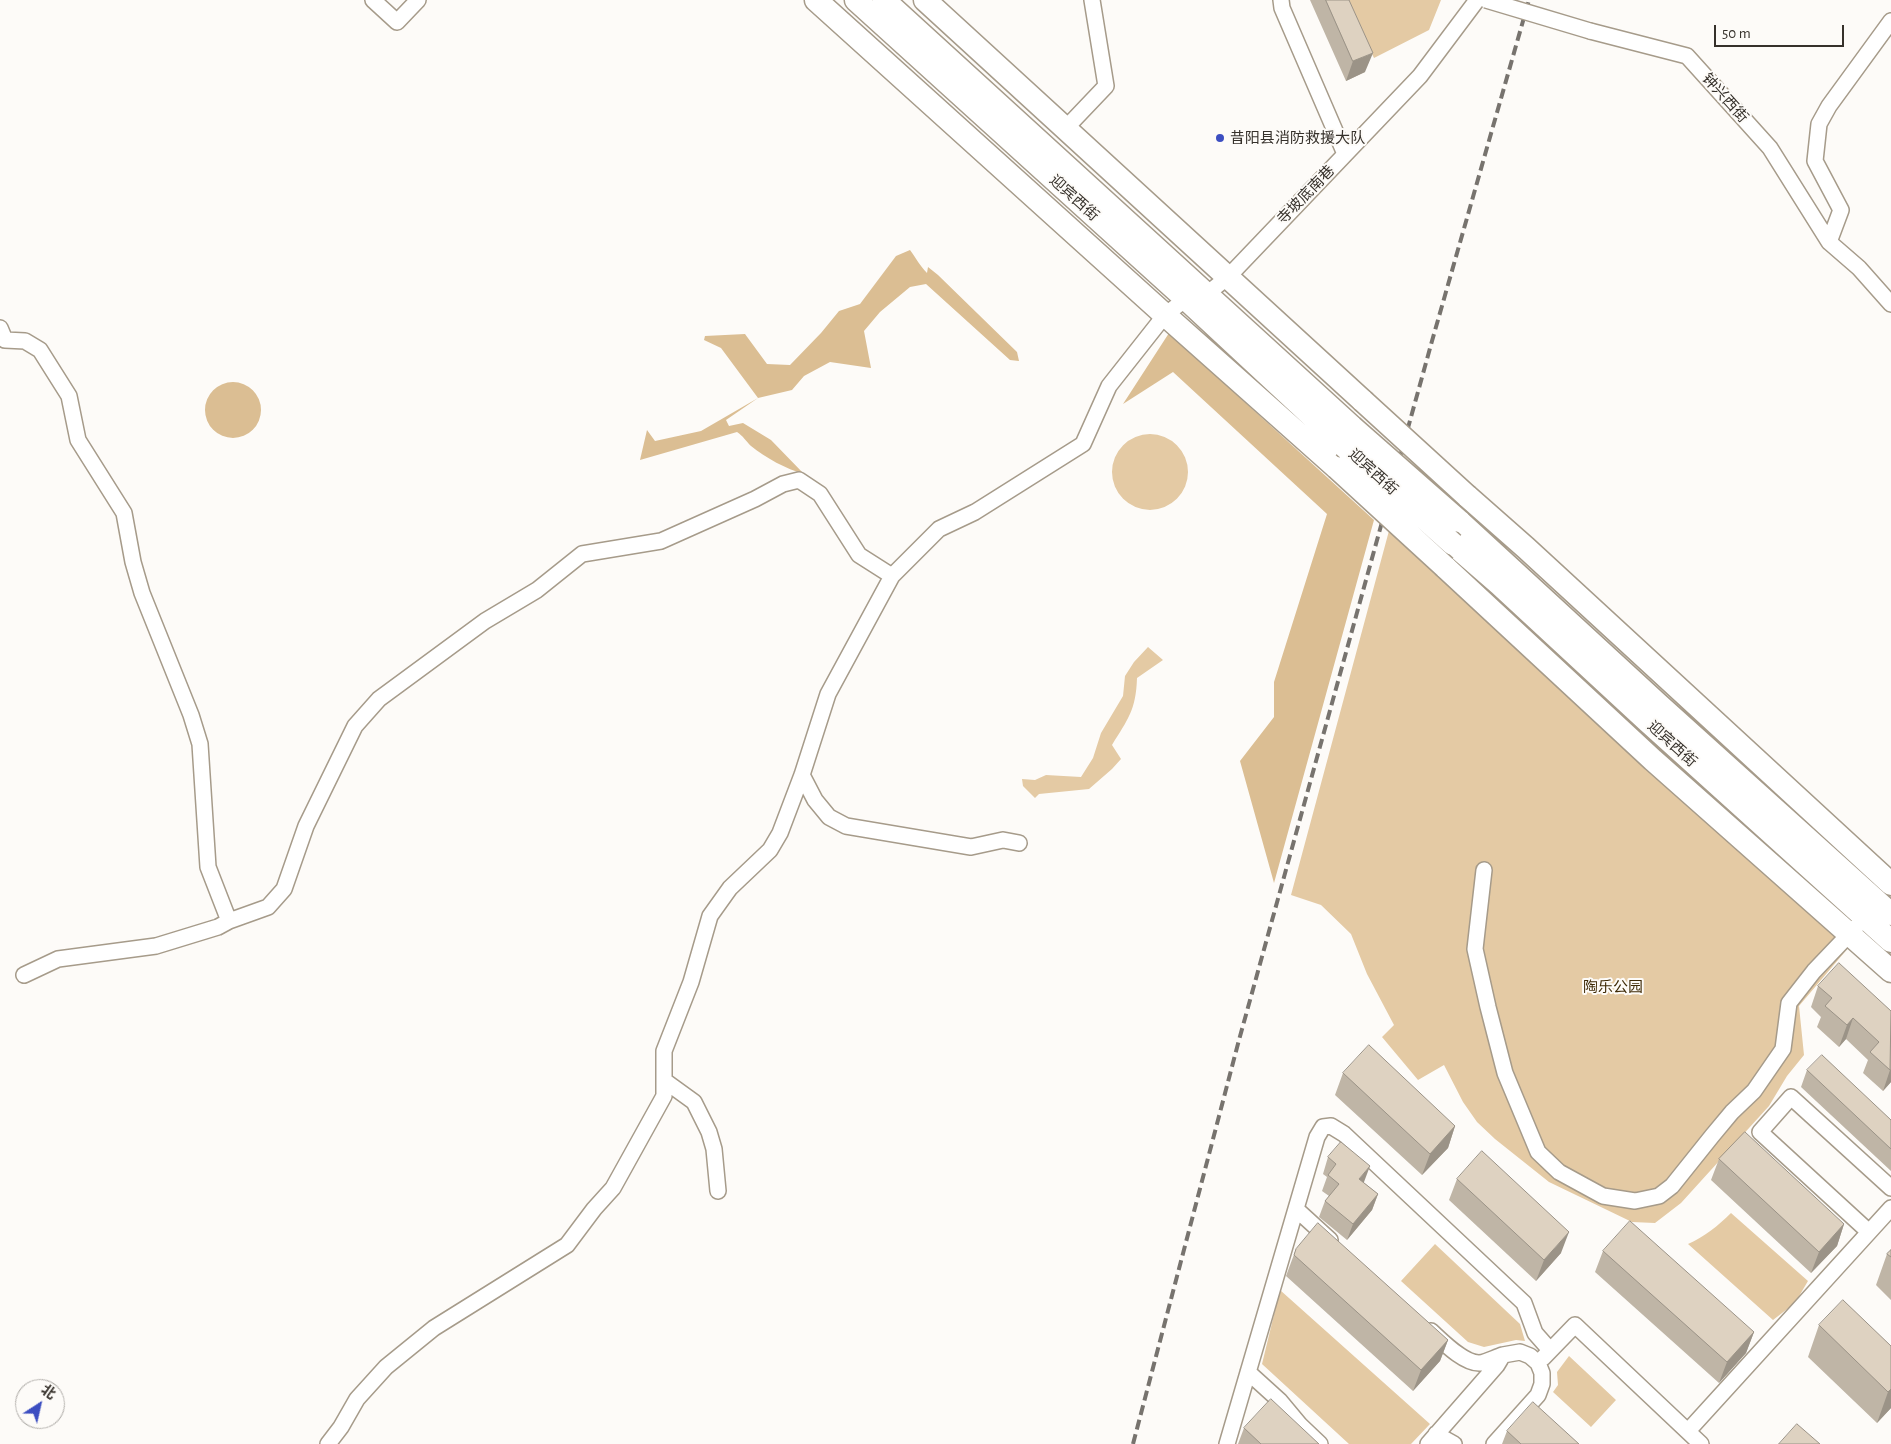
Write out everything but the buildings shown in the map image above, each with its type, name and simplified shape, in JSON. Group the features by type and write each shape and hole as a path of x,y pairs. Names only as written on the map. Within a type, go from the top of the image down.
{"street":[{"path":"373,0 397,22 418,0"},
{"path":"816,0 1337,468 1628,738 1891,972"},
{"name":"迎宾西街","path":"856,0 916,55 1197,296"},
{"name":"迎宾西街","path":"884,0 1348,436 1453,544 1504,576"},
{"path":"925,0 1891,884"},
{"path":"1066,128 1106,86 1092,0"},
{"path":"1281,0 1282,8 1345,154"},
{"name":"寺坡底南巷","path":"328,1444 357,1400 386,1367 434,1328 567,1245 594,1209 613,1188 664,1096 664,1051 691,982 710,916 730,888 770,850 780,833 802,775 828,694 892,576 939,529 976,512 1083,444 1109,386 1165,315 1228,277 1420,76 1477,0"},
{"name":"钟兴西街","path":"1486,0 1590,31 1687,56 1770,148 1829,242 1858,268 1891,304"},
{"path":"1829,242 1841,210 1815,161 1819,124 1829,106 1891,21"},
{"path":"899,76 916,55"},
{"path":"2,338 25,341 40,350 69,396 78,440 124,513 133,562 142,593 191,715 200,744 208,867 229,921"},
{"name":"迎宾西街","path":"1348,436 1459,521 1504,576 1652,712 1864,918 1891,941"},
{"path":"24,975 58,959 156,946 218,927 268,907 284,890 306,826 355,726 379,699 485,620 538,590 582,554 661,541 755,499 783,484 799,480 820,494 859,555 892,576"},
{"path":"1483,602 1526,548"},
{"path":"1628,738 1676,686"},
{"name":"迎宾西街","path":"1652,712 1890,912"},
{"path":"802,775 815,800 829,817 846,826 971,847 1004,840 1019,843"},
{"path":"1484,870 1476,949 1488,1007 1505,1073 1538,1152 1559,1172 1603,1196 1635,1201 1659,1196 1672,1186 1722,1124 1754,1091 1783,1049 1789,1004 1814,972 1864,918 1890,912"},
{"path":"665,1081 694,1102 709,1132 714,1149 718,1191"},
{"path":"1869,1232 1760,1132 1792,1097 1891,1188"},
{"path":"1228,1444 1317,1137 1323,1127 1331,1126 1344,1134 1524,1303 1535,1333 1550,1350"},
{"path":"1688,1431 1891,1208"},
{"path":"1296,1209 1339,1248"},
{"path":"1418,1320 1456,1352 1468,1359 1480,1363 1503,1355 1520,1352 1530,1356 1538,1363 1542,1373 1542,1384 1538,1395 1494,1444"},
{"path":"1538,1363 1575,1325 1702,1444"},
{"path":"1454,1444 1432,1439 1497,1365 1503,1355"},
{"path":"1248,1372 1280,1401 1300,1425 1320,1444"}],"green space":[{"path":"1345,0 1441,0 1429,30 1374,58"},
{"path":"1150,434 1164,437 1177,445 1185,458 1188,472 1185,486 1177,499 1164,507 1150,510 1136,507 1123,499 1115,486 1112,472 1115,458 1123,445 1136,437"},
{"name":"陶乐公园","path":"1390,527 1849,947 1799,1006 1804,1055 1787,1076 1769,1106 1681,1203 1655,1223 1632,1222 1549,1182 1495,1139 1477,1122 1463,1102 1444,1065 1418,1080 1382,1037 1394,1025 1367,974 1351,934 1321,905 1291,895"},
{"path":"1148,647 1163,660 1137,678 1133,706 1127,721 1112,745 1121,759 1089,789 1039,794 1035,798 1023,786 1022,779 1035,780 1046,775 1081,777 1093,758 1101,733 1123,696 1125,676 1134,662"},
{"path":"1731,1213 1808,1281 1795,1303 1773,1320 1688,1244 1711,1231"},
{"path":"1435,1244 1520,1324 1525,1341 1516,1340 1484,1347 1468,1342 1401,1281"},
{"path":"1280,1290 1430,1424 1411,1444 1349,1444 1262,1364"},
{"path":"1569,1356 1616,1400 1591,1427 1553,1392 1558,1385 1557,1372"}],"shaded area":[{"path":"910,250 927,273 928,267 1017,352 1019,361 1010,360 926,284 910,287 880,312 864,331 871,368 830,362 804,376 792,390 758,398 721,348 704,340 705,336 745,334 767,364 790,365 839,311 860,304 896,256"},
{"path":"1169,333 1374,520 1274,883 1240,761 1274,717 1274,682 1327,514 1173,372 1123,404"},
{"path":"233,382 244,384 253,390 259,399 261,410 259,421 253,430 244,436 233,438 222,436 213,430 207,421 205,410 207,399 213,390 222,384"},
{"path":"758,398 726,420 729,426 743,423 771,440 804,474 783,466 763,455 737,432 640,460 647,430 655,441 701,431"}],"railway":[{"path":"1133,1444 1239,1040 1432,341 1529,0"}],"place":[{"name":"昔阳县消防救援大队","path":"1220,138"}]}
